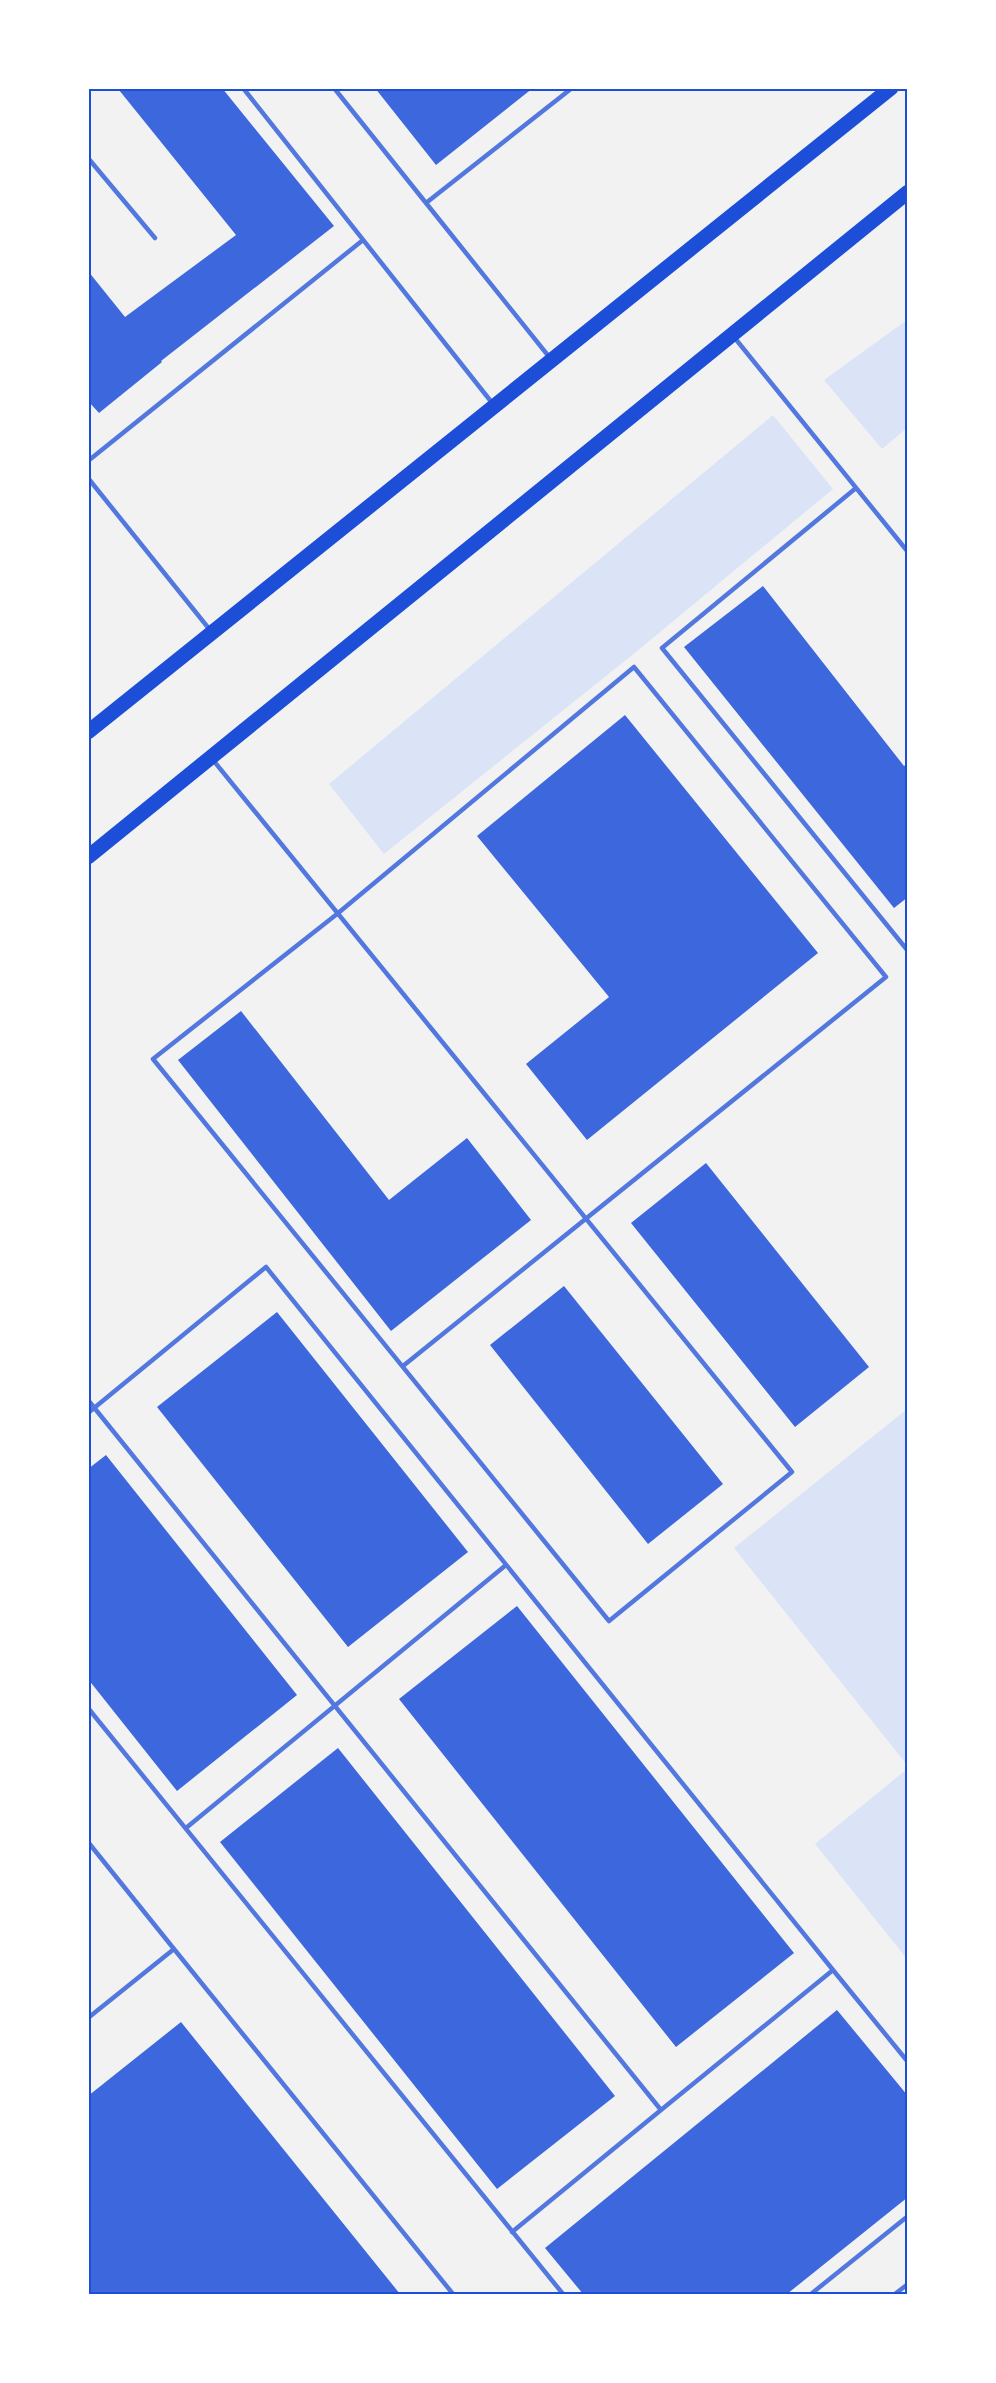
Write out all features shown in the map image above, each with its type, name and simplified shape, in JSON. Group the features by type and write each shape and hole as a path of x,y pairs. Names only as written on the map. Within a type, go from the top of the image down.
{"main road":[{"path":"88,732 891,88"},
{"path":"88,857 908,192"}],"lane":[{"path":"243,88 495,406"},
{"path":"334,88 552,361"},
{"path":"426,203 572,88"},
{"path":"88,158 155,238"},
{"path":"88,461 363,240"},
{"path":"733,334 908,552"},
{"path":"88,478 212,633"},
{"path":"856,488 662,648 908,951"},
{"path":"211,758 337,914 587,1218 792,1472 609,1621 153,1059 337,914 634,667 886,977 587,1218 403,1366"},
{"path":"88,1413 266,1267 908,2062"},
{"path":"88,1400 661,2109"},
{"path":"186,1828 506,1565"},
{"path":"88,1708 563,2295"},
{"path":"88,1842 453,2295"},
{"path":"88,2018 174,1949"},
{"path":"513,2232 833,1970"},
{"path":"811,2295 908,2216"},
{"path":"895,2295 908,2284"}],"shaded area":[{"path":"907,320 907,428 882,449 824,380"},
{"path":"773,415 833,489 636,652 384,854 329,784"},
{"path":"907,1409 907,1765 734,1548"},
{"path":"907,1769 907,1959 815,1844"}],"building":[{"path":"121,88 222,88 334,226 161,361 99,413 88,401 88,271 125,317 236,235 119,90"},
{"path":"375,88 533,88 436,165"},
{"path":"763,586 904,766 908,763 908,897 894,908 684,647"},
{"path":"625,715 818,953 587,1140 526,1064 609,997 477,836"},
{"path":"241,1011 389,1200 467,1138 531,1220 391,1331 178,1060"},
{"path":"706,1163 869,1367 795,1427 631,1223"},
{"path":"564,1286 723,1484 648,1544 490,1345"},
{"path":"277,1312 468,1552 348,1647 157,1407"},
{"path":"106,1455 297,1695 177,1791 88,1679 88,1469"},
{"path":"517,1606 794,1953 676,2047 399,1699"},
{"path":"338,1748 615,2096 497,2189 220,1842"},
{"path":"837,2010 908,2096 908,2197 787,2294 583,2294 545,2248"},
{"path":"181,2022 400,2294 88,2294 88,2096"}]}
